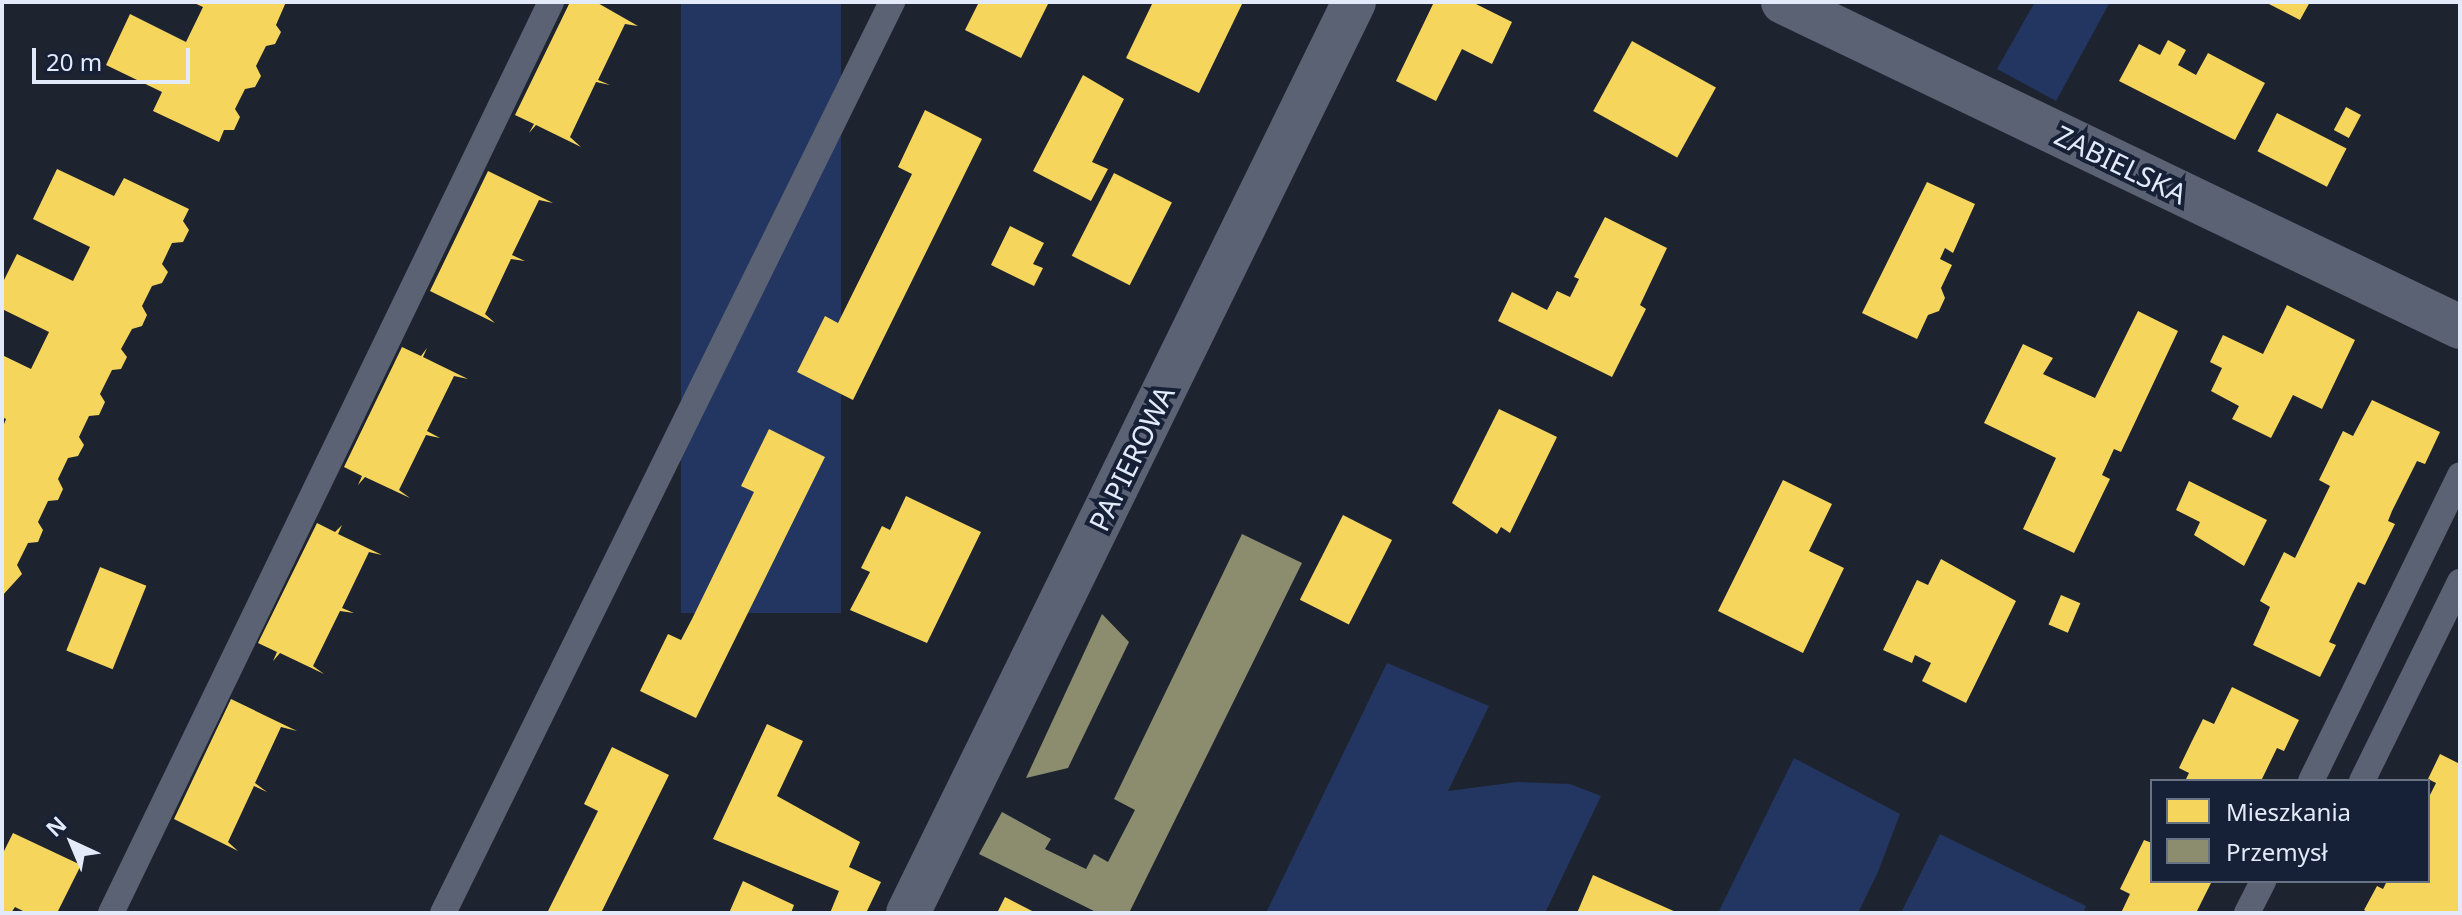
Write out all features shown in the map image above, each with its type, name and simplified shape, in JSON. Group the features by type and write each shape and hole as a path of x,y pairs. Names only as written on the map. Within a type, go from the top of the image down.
{"street":[{"name":"PAPIEROWA","path":"908,913 1354,2"},
{"name":"ZABIELSKA","path":"1783,2 2460,327"}],"lane":[{"path":"111,913 551,2"},
{"path":"443,913 892,2"},
{"path":"2312,779 2460,475"},
{"path":"2363,779 2460,582"},
{"path":"2247,913 2262,883"}],"shaded area":[{"path":"681,2 841,2 841,613 681,613"},
{"path":"2035,2 2110,2 2056,101 1997,69"},
{"path":"1387,663 1489,706 1448,791 1517,782 1570,784 1601,796 1545,913 1266,913"},
{"path":"1794,758 1900,814 1858,913 1718,913"},
{"path":"1940,834 2086,906 2083,913 1901,913"}],"building: Mieszkania":[{"path":"192,2 286,2 276,25 281,32 275,44 266,46 256,66 261,76 255,87 245,89 235,109 240,117 234,130 224,130 219,142 153,111 162,92 106,65 130,14 186,42 203,7"},
{"path":"570,2 596,2 638,26 625,24 598,80 610,85 596,82 570,137 581,147 536,125 529,133 534,124 515,115"},
{"path":"979,2 1049,2 1021,58 965,30"},
{"path":"1153,2 1243,2 1199,93 1126,58"},
{"path":"1434,2 1472,2 1512,22 1492,64 1462,49 1436,101 1396,81"},
{"path":"2265,2 2310,2 2300,20"},
{"path":"2168,40 2186,50 2178,65 2196,75 2208,53 2265,83 2235,140 2119,81 2139,44 2160,55"},
{"path":"1632,41 1716,88 1677,158 1593,111"},
{"path":"1083,75 1124,99 1092,162 1108,169 1091,201 1033,171"},
{"path":"2346,107 2361,115 2349,138 2334,130"},
{"path":"925,110 982,139 853,400 797,372 825,316 838,323 912,174 898,167"},
{"path":"2277,113 2346,148 2327,187 2257,151"},
{"path":"57,169 114,196 124,178 189,209 183,221 189,230 183,242 172,243 162,264 168,272 162,283 152,286 142,306 147,315 142,326 132,329 121,349 127,357 121,369 112,370 100,394 105,402 99,415 89,416 79,437 84,445 78,456 68,458 58,479 63,489 58,500 48,501 38,522 43,530 38,542 28,543 17,565 22,574 2,596 2,429 6,419 2,417 2,355 31,369 49,332 2,309 2,284 17,254 73,281 90,247 33,219"},
{"path":"488,171 553,203 539,200 512,255 525,261 511,259 485,314 495,323 430,291"},
{"path":"1114,173 1172,203 1130,285 1072,256"},
{"path":"1927,182 1975,204 1953,253 1945,248 1940,259 1952,265 1941,288 1945,298 1939,311 1928,315 1917,339 1862,313"},
{"path":"1605,217 1667,248 1640,305 1646,309 1612,377 1498,321 1512,292 1547,310 1557,291 1570,297 1579,279 1574,277"},
{"path":"1010,226 1044,243 1033,264 1043,268 1034,286 991,265"},
{"path":"2287,305 2355,340 2322,409 2293,395 2271,438 2232,419 2239,406 2211,391 2222,368 2210,362 2223,335 2263,354"},
{"path":"2138,311 2178,331 2121,452 2114,449 2102,475 2110,479 2074,553 2023,529 2056,458 1984,423 2023,344 2053,358 2043,374 2095,398"},
{"path":"402,347 421,356 427,348 423,357 468,379 454,376 427,431 440,438 426,435 399,490 410,498 365,477 358,485 362,476 344,467"},
{"path":"2372,400 2440,432 2425,464 2417,461 2392,511 2388,521 2395,524 2365,585 2358,582 2353,592 2329,642 2336,645 2320,677 2253,645 2270,607 2260,601 2284,552 2295,558 2330,486 2319,480 2343,431 2353,436"},
{"path":"1499,409 1557,437 1510,533 1501,527 1497,534 1452,503"},
{"path":"769,429 825,457 696,718 640,691 668,634 681,640 692,619 754,492 741,486"},
{"path":"1783,480 1832,504 1809,551 1844,568 1803,653 1718,611"},
{"path":"2189,481 2267,520 2244,566 2194,535 2200,522 2176,510"},
{"path":"906,496 981,532 927,643 850,610 870,572 861,568 882,526 890,530"},
{"path":"1343,515 1392,540 1349,625 1300,600"},
{"path":"317,523 335,532 342,525 338,534 382,555 369,552 342,608 354,613 340,611 313,666 324,674 280,653 273,661 277,652 258,643"},
{"path":"1941,559 2016,601 1966,703 1922,681 1931,663 1915,655 1912,663 1883,650 1917,580 1928,585"},
{"path":"100,567 146,586 113,669 66,650"},
{"path":"2061,595 2080,603 2068,633 2048,624"},
{"path":"2232,687 2299,720 2284,751 2277,748 2262,779 2186,779 2189,773 2179,768 2203,719 2214,724"},
{"path":"231,699 297,731 281,727 255,783 267,792 254,786 228,842 238,851 174,819"},
{"path":"767,724 803,741 777,796 860,842 849,867 881,882 866,913 830,913 839,891 713,839"},
{"path":"612,747 669,775 601,913 547,913 598,811 584,804"},
{"path":"2440,754 2460,764 2460,911 2369,913 2364,910 2377,886 2383,889 2386,883 2430,883 2430,795 2436,783 2428,779"},
{"path":"13,833 81,865 57,913 27,913 15,907 11,913 2,913 2,855"},
{"path":"2144,840 2150,842 2150,883 2211,883 2196,913 2121,913 2130,894 2120,889"},
{"path":"1593,875 1678,913 1577,913"},
{"path":"743,881 794,905 791,913 729,913"},
{"path":"1005,897 1036,913 997,913"}],"building: Przemysł":[{"path":"1242,534 1302,563 1129,913 1098,913 979,854 1002,812 1051,839 1045,849 1086,869 1094,854 1108,862 1135,810 1114,799"},
{"path":"1102,614 1129,642 1068,768 1026,778"}]}
